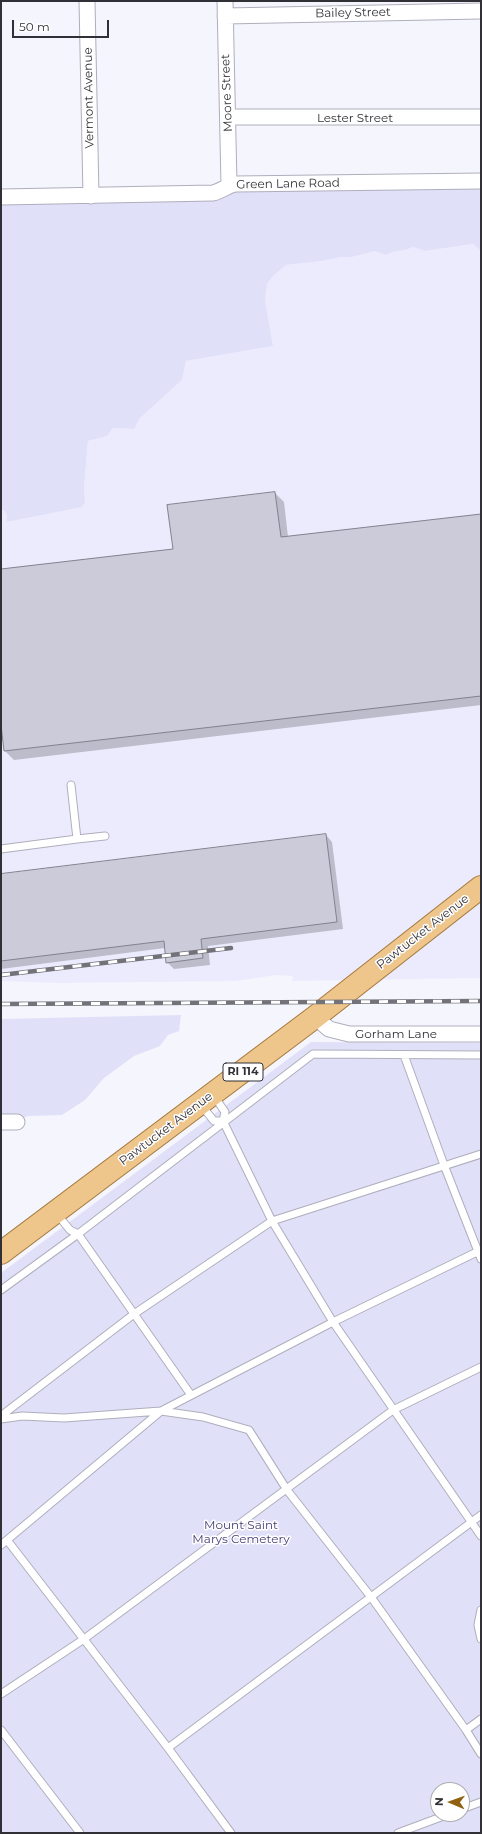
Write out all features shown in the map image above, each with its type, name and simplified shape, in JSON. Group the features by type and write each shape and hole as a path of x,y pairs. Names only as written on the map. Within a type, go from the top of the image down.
{"main road":[{"name":"Pawtucket Avenue","path":"1,1253 315,1017 481,887"}],"street":[{"name":"Vermont Avenue","path":"87,1 91,196"},
{"name":"Moore Street","path":"224,1 229,185"},
{"name":"Bailey Street","path":"225,16 481,10"},
{"name":"Lester Street","path":"228,117 481,117"},
{"name":"Green Lane Road","path":"1,197 213,193 222,191 229,185 481,181"},
{"name":"Gorham Lane","path":"315,1017 329,1029 349,1034 481,1034"},
{"path":"1,1122 17,1122"}],"lane":[{"path":"72,785 77,840"},
{"path":"1,849 105,836"},
{"path":"1,1290 78,1234 223,1121 313,1054 481,1055"},
{"path":"404,1055 444,1165 481,1259"},
{"path":"207,1099 214,1121 223,1121"},
{"path":"207,1099 225,1112 223,1121 272,1221 333,1322 481,1536"},
{"path":"1,1417 134,1314 272,1221 481,1154"},
{"path":"56,1212 70,1230 78,1234 191,1395"},
{"path":"1,1545 161,1411 333,1322 479,1251"},
{"path":"1,1694 84,1639 393,1410 481,1367"},
{"path":"1,1417 22,1416 64,1418 161,1411 203,1417 249,1430 287,1490 371,1598 466,1730 481,1754"},
{"path":"168,1748 481,1515"},
{"path":"7,1540 168,1748 231,1833"},
{"path":"481,1610 478,1626 481,1640"},
{"path":"466,1730 481,1719"},
{"path":"1,1730 80,1833"},
{"path":"470,1806 481,1802"},
{"path":"398,1833 430,1821"}],"shaded area":[{"path":"473,244 481,251 481,978 292,981 293,976 276,975 236,981 57,983 1,981 1,510 4,510 7,516 6,522 85,502 84,488 88,441 107,436 113,428 134,429 140,418 182,380 186,361 273,346 265,300 267,284 273,276 286,265 322,261 341,257 352,257 375,251 408,250 413,247 425,251"}],"green space":[{"path":"481,180 481,251 473,244 425,251 413,247 386,255 375,251 352,257 341,257 322,261 286,265 273,276 267,284 265,300 273,346 186,361 182,380 140,418 134,429 113,428 107,436 88,441 84,488 85,502 82,507 6,522 7,516 4,510 1,510 1,196"},
{"path":"181,1015 179,1031 168,1035 160,1046 134,1056 104,1078 85,1100 62,1115 28,1116 17,1121 1,1121 1,1019"},
{"name":"Mount Saint Marys Cemetery","path":"311,1042 481,1043 481,1833 1,1833 1,1273"}],"building":[{"path":"275,492 281,537 481,514 481,696 4,751 1,725 1,569 173,549 167,505"},
{"path":"326,834 337,922 201,939 203,958 166,963 164,941 1,961 1,874"}],"railway":[{"path":"1,975 231,948"},
{"path":"1,1004 481,1001"}]}
